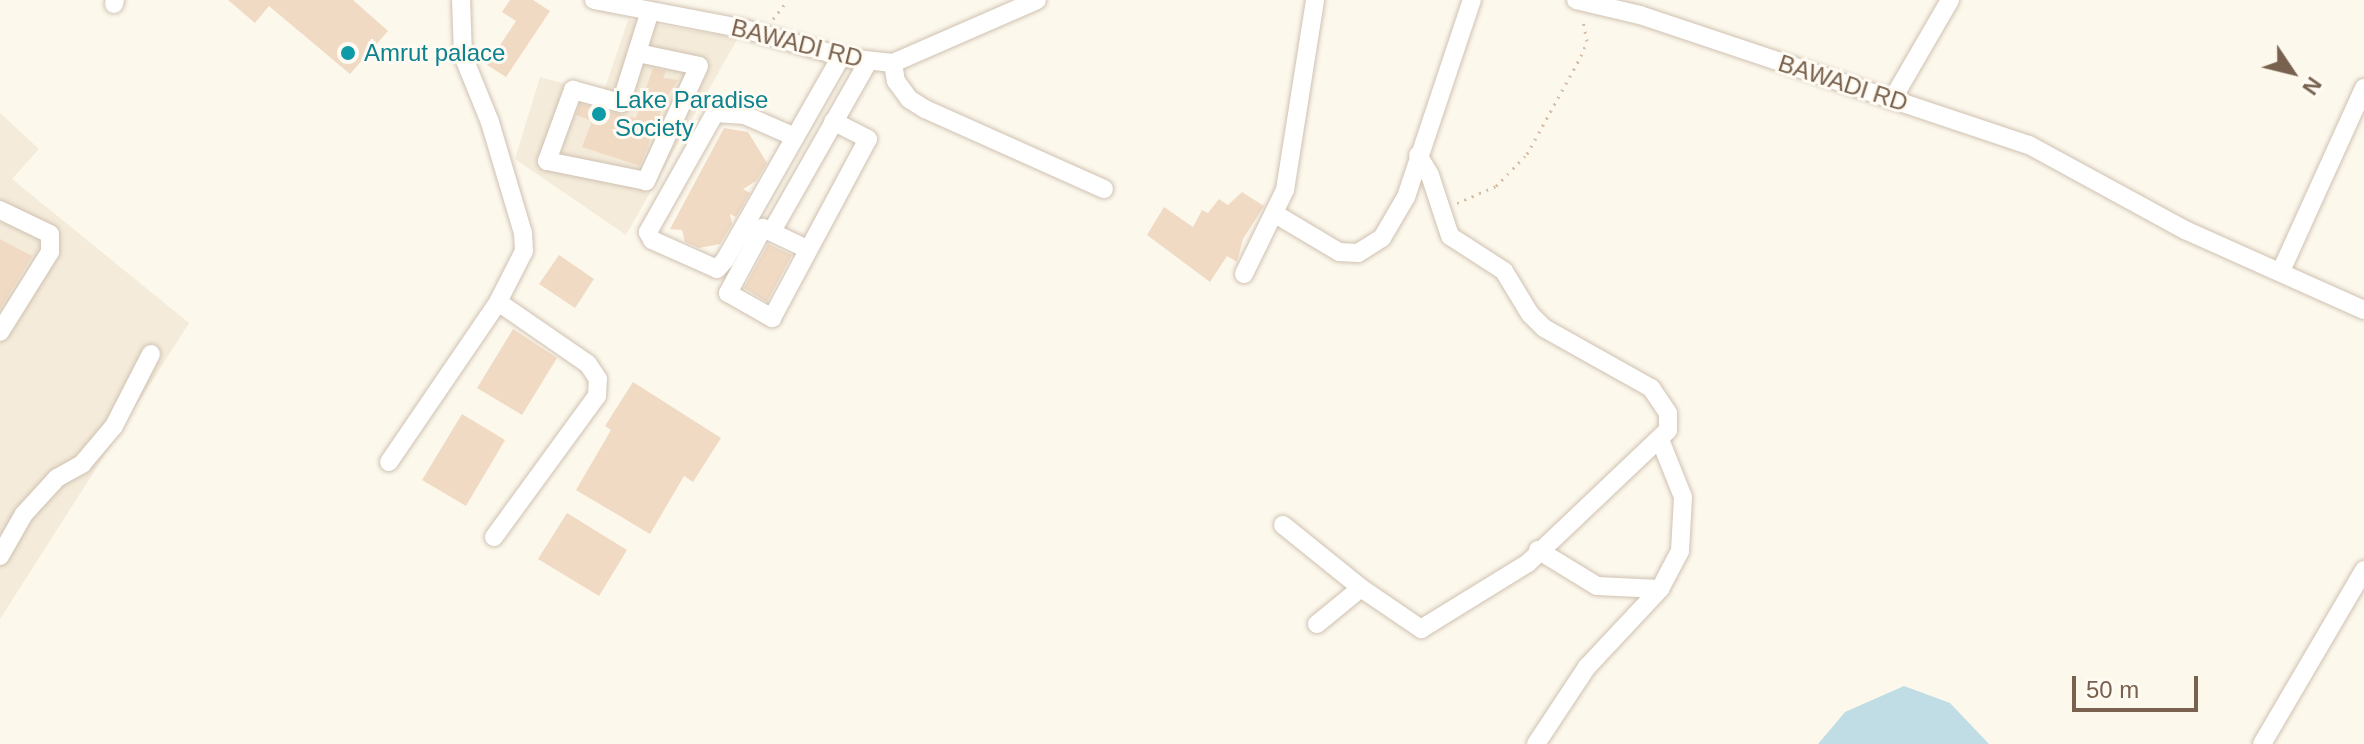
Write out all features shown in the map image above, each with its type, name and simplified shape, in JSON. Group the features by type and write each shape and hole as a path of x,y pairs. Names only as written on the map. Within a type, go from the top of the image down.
{"street":[{"path":"389,462 498,302 524,251 523,233 463,56 461,0"},
{"name":"BAWADI RD","path":"594,0 762,34 841,57 893,63 1037,0"},
{"path":"1244,274 1277,215 1300,118 1315,0"},
{"path":"1277,215 1339,252 1358,253 1382,238 1396,220 1472,0"},
{"path":"1892,100 1950,0"},
{"name":"BAWADI RD","path":"1588,1 2029,145 2102,189 2364,310"},
{"path":"638,53 699,66 646,181 547,161 573,90 621,103 650,11"},
{"path":"795,137 745,115 715,113 648,232 652,240 717,269 795,137 841,57"},
{"path":"772,231 868,62"},
{"path":"893,63 896,81 925,109 1104,189"},
{"path":"2281,271 2364,88"},
{"path":"805,248 868,139 833,121"},
{"path":"1283,525 1361,588 1421,629 1539,551 1661,442 1668,430 1662,399 1544,328 1530,314 1504,271 1450,236 1418,155"},
{"path":"0,210 50,234 50,252 0,332"},
{"path":"763,228 805,248 811,252 772,318 728,293 763,228"},
{"path":"494,537 597,396 598,379 588,364 498,302"},
{"path":"0,556 24,514 57,478 82,464 114,426 151,354"},
{"path":"1536,744 1587,667 1660,589 1680,551 1685,521 1683,497 1661,442"},
{"path":"1539,551 1597,586 1660,589"},
{"path":"2262,744 2364,570"},
{"path":"1317,624 1361,588"}],"path":[{"path":"762,34 788,0"},
{"path":"1439,207 1463,202 1496,186 1527,154 1587,41 1588,1"}],"shaded area":[{"name":"Lake Paradise Society","path":"628,20 738,38 626,235 515,159 540,77 603,94"},
{"path":"0,113 39,149 12,179 189,323 0,619"}],"water":[{"path":"1904,686 1950,703 1989,744 1818,744 1845,712"}],"building":[{"name":"Amrut palace","path":"228,0 353,0 388,31 350,74 269,6 255,23"},
{"path":"510,0 533,0 550,11 506,77 487,65 516,21 502,12"},
{"name":"Lake Paradise Society","path":"653,68 666,71 663,78 678,80 666,98 640,166 582,147 592,121 576,115 580,104 636,118"},
{"path":"724,128 748,132 767,163 756,181 743,189 750,193 736,217 730,214 732,224 720,244 699,248 685,242 682,230 670,229"},
{"path":"1242,192 1264,206 1243,239 1237,262 1227,256 1210,282 1147,235 1164,207 1193,227 1202,210 1208,213 1219,199 1228,205"},
{"path":"0,239 32,256 0,309"},
{"path":"768,244 792,255 767,302 744,288"},
{"path":"559,255 594,279 575,308 539,284"},
{"path":"513,329 557,358 522,415 477,388"},
{"path":"633,382 721,438 693,482 684,476 650,534 576,490 611,430 605,426"},
{"path":"462,414 505,440 466,506 422,480"},
{"path":"567,513 627,550 599,596 538,559"}],"place":[{"name":"Amrut palace","path":"348,53"},
{"name":"Lake Paradise Society","path":"599,114"}]}
